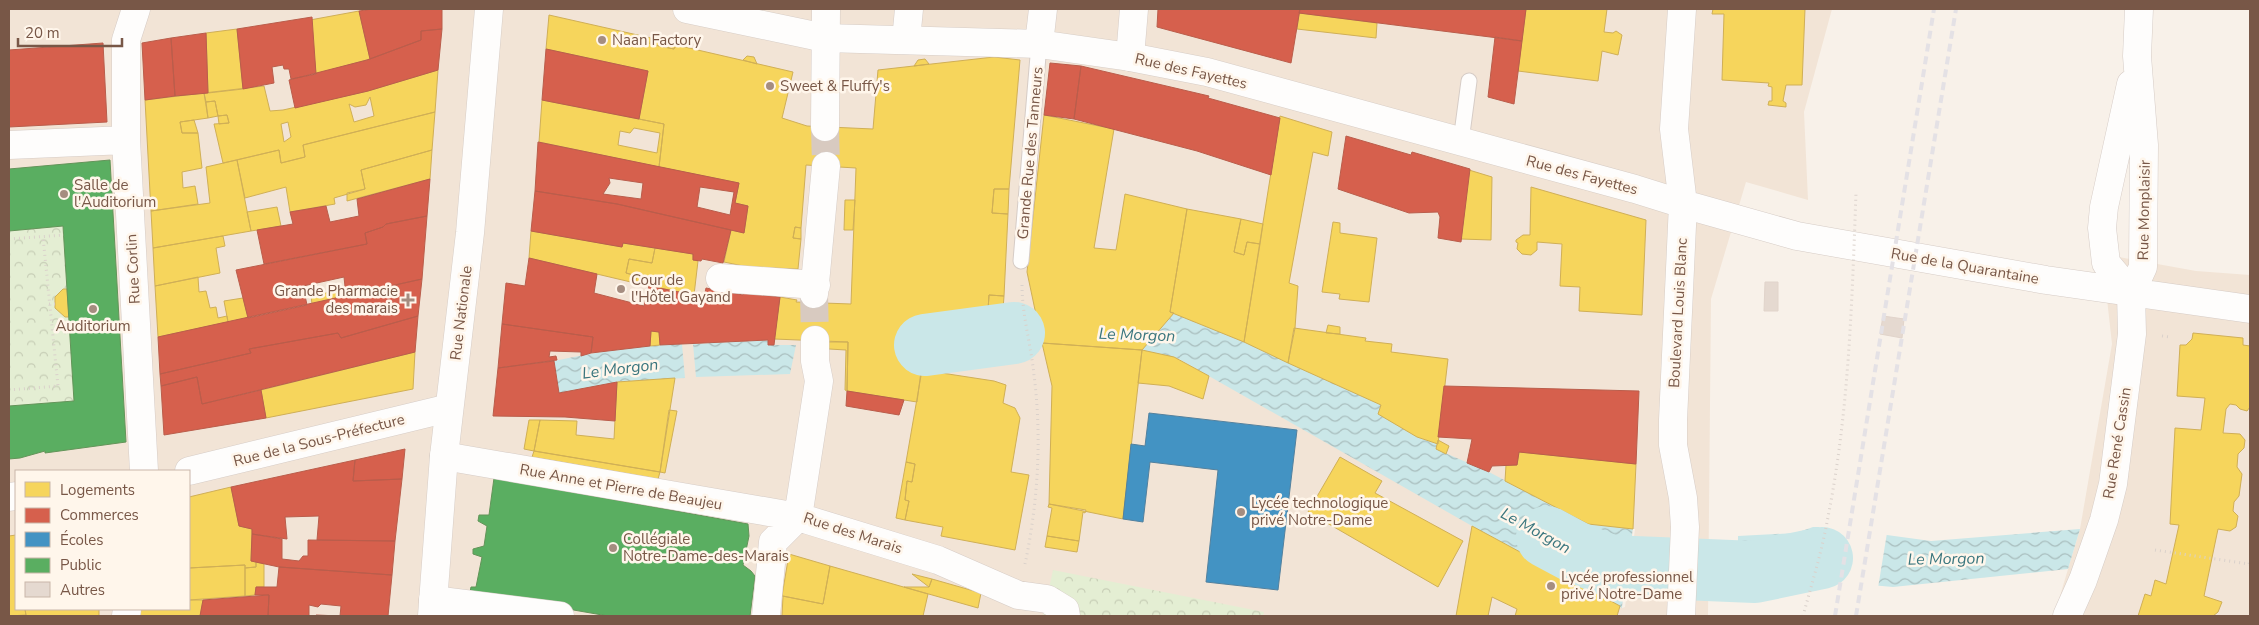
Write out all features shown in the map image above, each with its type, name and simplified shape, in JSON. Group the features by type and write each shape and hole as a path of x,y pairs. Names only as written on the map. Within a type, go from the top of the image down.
{"street":[{"name":"Rue Corlin","path":"136,9 126,40 126,140 144,470"},
{"name":"Rue Nationale","path":"432,608 444,456 470,233 489,9"},
{"name":"Rue des Fayettes","path":"687,9 825,38 1039,44 1130,57 1207,72 1683,204"},
{"path":"825,127 826,9"},
{"path":"906,40 909,9"},
{"path":"1039,44 1043,9"},
{"path":"1130,57 1134,9"},
{"name":"Boulevard Louis Blanc","path":"1682,9 1674,128 1683,204 1673,445 1683,498 1682,612"},
{"name":"Rue Monplaisir","path":"2137,56 2104,206 2102,228 2106,263 2131,293 2143,267 2144,145 2137,56 2139,9"},
{"path":"9,145 126,140"},
{"path":"720,278 815,289 826,166"},
{"name":"Rue de la Quarantaine","path":"1683,204 1796,236 2046,280 2250,309"},
{"name":"Rue René Cassin","path":"2067,616 2083,580 2104,520 2113,484 2132,334 2131,293"},
{"name":"Rue des Marais","path":"815,340 815,362 819,380 798,518 938,560 1018,595 1056,608"},
{"name":"Rue de la Sous-Préfecture","path":"190,472 449,408"},
{"name":"Rue Anne et Pierre de Beaujeu","path":"444,456 798,518"},
{"path":"766,616 773,542 798,518"},
{"path":"432,608 560,616"}],"lane":[{"name":"Grande Rue des Tanneurs","path":"1021,262 1039,44"},
{"path":"1461,141 1469,80"}],"path":[{"path":"1803,616 1828,516 1839,438 1848,356 1856,193"},
{"path":"9,239 64,235"},
{"path":"9,390 58,386 43,237"},
{"path":"1018,595 1034,523 1037,482 1037,402 1022,294"},
{"path":"49,304 55,304"},
{"path":"2156,550 2249,564 2250,561"}],"shaded area":[{"path":"9,9 1832,9 1804,112 1808,200 1746,182 1711,299 1708,616 9,616"},
{"path":"2102,254 2196,271 2250,275 2250,616 2054,616 2080,529 2112,344"}],"green space":[{"path":"63,226 74,401 9,406 9,231"},
{"path":"1053,570 1264,612 1263,616 1043,616"}],"water":[{"path":"1174,313 1244,342 1381,405 1379,414 1417,437 1437,444 1436,449 1489,472 1588,524 1633,529 1622,608 1472,526 1179,359 1142,350"},
{"path":"768,340 768,345 796,345 790,374 696,377 693,344"},
{"path":"682,344 685,378 613,382 612,384 559,393 554,361 618,350"},
{"path":"1813,527 1828,527 1931,541 2080,529 2068,569 1893,587 1816,580 1795,581 1794,584 1736,600 1738,536 1796,533"}],"pier":[{"path":"1820,524 1887,533 1878,588 1826,583 1834,530 1822,583 1807,583"},
{"path":"1633,529 1635,529 1625,607 1622,608"},
{"path":"1735,536 1738,536 1736,600 1734,600"}],"building: Logements":[{"path":"1526,9 1607,9 1604,32 1613,33 1616,31 1622,35 1618,55 1602,51 1598,81 1518,71"},
{"path":"1713,9 1805,9 1802,85 1786,85 1783,101 1786,103 1786,107 1768,105 1769,101 1772,101 1772,87 1768,86 1769,83 1722,80 1724,14 1712,14"},
{"path":"359,11 370,59 316,74 310,20"},
{"path":"1299,13 1377,23 1376,38 1297,29"},
{"path":"549,15 651,38 650,44 674,49 676,45 793,72 782,118 807,126 873,129 878,70 994,57 1020,60 1009,189 994,189 992,213 1008,214 1004,296 989,295 987,325 926,333 917,402 847,391 848,342 774,339 780,297 797,300 796,302 851,304 856,168 806,165 801,228 795,227 793,238 801,239 798,269 748,267 724,262 731,230 744,233 748,206 735,203 739,183 659,167 664,124 639,119 648,71 546,49"},
{"path":"237,29 243,89 208,93 206,33"},
{"path":"651,38 676,45 674,49 650,44"},
{"path":"747,56 754,57 757,64 743,60"},
{"path":"925,59 929,64 914,66 918,60"},
{"path":"438,70 435,112 303,145 305,157 281,163 279,150 223,163 214,124 229,123 227,115 218,116 215,101 206,102 204,93 264,86 270,111 283,110 368,91","holes":["370,97 374,116 354,122 349,104 355,107 366,105","288,122 291,137 284,142 281,124"]},
{"path":"204,93 208,118 180,122 182,133 198,133 202,168 182,172 183,188 195,186 198,204 151,211 145,100"},
{"path":"542,100 664,124 659,167 539,142","holes":["634,128 660,133 657,153 618,145 620,131 630,133"]},
{"path":"215,101 218,116 208,118 206,102"},
{"path":"435,112 432,150 361,170 365,189 334,198 335,204 290,212 286,187 245,198 237,160 279,150 281,163 305,157 303,145"},
{"path":"227,115 229,123 219,124 218,116"},
{"path":"1044,115 1114,129 1094,248 1116,250 1125,194 1187,209 1170,312 1174,313 1142,350 1042,343 1027,272"},
{"path":"1280,116 1332,132 1328,156 1313,152 1289,283 1298,286 1295,328 1288,363 1244,342"},
{"path":"194,120 198,133 182,133 180,122"},
{"path":"432,150 430,179 347,201 347,193 365,189 361,170"},
{"path":"237,160 251,231 153,248 151,211 210,203 206,167"},
{"path":"1469,170 1492,177 1491,240 1461,239"},
{"path":"1531,187 1646,220 1642,315 1579,311 1580,287 1560,286 1562,244 1537,242 1537,250 1531,255 1522,254 1517,249 1518,243 1516,240 1523,235 1530,235"},
{"path":"994,189 1009,189 1008,214 992,213"},
{"path":"845,200 855,200 853,230 844,230"},
{"path":"277,207 281,226 251,231 247,212"},
{"path":"1187,209 1241,219 1234,252 1244,255 1247,242 1260,244 1244,342 1170,312"},
{"path":"1241,219 1263,224 1260,244 1247,242 1244,255 1234,252"},
{"path":"1333,222 1340,223 1340,233 1377,238 1369,302 1339,299 1340,294 1322,292"},
{"path":"795,227 801,228 801,239 793,238"},
{"path":"531,231 622,247 623,243 655,248 652,263 629,259 626,273 637,276 635,283 529,258"},
{"path":"223,236 225,246 216,248 220,273 155,286 153,248"},
{"path":"655,248 693,254 693,260 698,261 694,295 635,283 637,276 626,273 629,259 652,263"},
{"path":"198,277 199,292 206,291 210,308 216,307 218,318 227,316 228,322 158,337 155,286"},
{"path":"63,289 67,289 69,317 65,317 55,308 55,297"},
{"path":"340,290 341,297 312,304 311,296"},
{"path":"989,295 1004,296 1002,323 987,325"},
{"path":"243,298 248,318 228,322 224,301"},
{"path":"1328,325 1340,327 1340,334 1326,333"},
{"path":"1294,328 1366,338 1365,341 1392,344 1391,352 1448,359 1438,444 1417,437 1378,414 1381,405 1288,363"},
{"path":"651,331 659,332 660,345 650,346"},
{"path":"2193,333 2243,338 2243,345 2250,346 2250,407 2247,411 2230,404 2226,409 2223,433 2240,434 2245,440 2244,448 2238,454 2237,467 2242,474 2239,496 2234,502 2233,511 2238,516 2236,527 2230,531 2218,529 2204,596 2222,602 2218,612 2213,616 2138,616 2145,594 2151,596 2155,580 2166,584 2179,525 2170,524 2175,428 2201,430 2205,398 2177,396 2180,345 2186,345 2192,339"},
{"path":"824,342 848,342 847,391 845,390 846,350 829,349"},
{"path":"1042,343 1142,350 1123,519 1049,504 1052,386"},
{"path":"1142,350 1174,357 1209,376 1203,399 1169,386 1138,383"},
{"path":"415,352 413,389 266,418 261,390"},
{"path":"922,370 994,381 1006,385 1003,403 1015,408 1020,418 1011,472 1029,475 1015,550 941,536 943,527 905,520 909,501 905,500 907,481 912,482 915,464 906,462"},
{"path":"675,378 660,472 534,451 540,420 577,421 576,435 614,439 617,382"},
{"path":"669,410 677,411 665,473 660,472"},
{"path":"529,420 540,420 534,451 524,449"},
{"path":"1438,440 1449,446 1446,454 1436,449"},
{"path":"534,451 660,472 658,479 532,457"},
{"path":"1519,452 1636,464 1633,529 1588,524 1505,481 1506,465 1517,465"},
{"path":"1340,457 1382,481 1375,493 1463,541 1438,587 1308,512"},
{"path":"906,462 915,464 912,482 907,481 905,500 909,501 905,520 896,518"},
{"path":"231,487 239,526 252,529 251,561 256,562 256,567 245,568 245,565 190,568 190,497"},
{"path":"1049,504 1086,510 1085,513 1083,512 1079,541 1047,536 1052,508 1048,507"},
{"path":"1472,526 1620,606 1617,616 1515,616 1517,609 1492,597 1488,616 1456,616"},
{"path":"15,535 15,610 25,610 26,615 9,616 9,536"},
{"path":"1047,536 1079,541 1077,552 1045,547"},
{"path":"789,554 830,566 823,604 782,596"},
{"path":"256,562 264,564 264,587 256,587 255,595 245,596 245,568 256,567"},
{"path":"245,565 245,596 190,600 190,568"},
{"path":"830,566 928,594 923,616 782,616 783,596 823,604"},
{"path":"912,574 932,579 929,587"},
{"path":"932,579 981,593 978,608 904,587 929,587"},
{"path":"190,600 203,600 200,616 140,616 141,610 190,610"},
{"path":"25,610 99,610 99,616 26,616"}],"building: Commerces":[{"path":"372,9 442,9 442,29 421,31 421,40 370,59 359,11"},
{"path":"1158,9 1300,9 1291,63 1157,27"},
{"path":"1300,9 1526,9 1522,41 1299,13"},
{"path":"312,17 316,74 291,79 289,69 284,69 283,65 272,67 274,83 243,89 237,29"},
{"path":"442,29 438,70 368,91 295,108 289,80 367,60 421,40 421,31"},
{"path":"206,33 208,93 175,96 171,38"},
{"path":"1495,37 1522,41 1514,104 1488,97"},
{"path":"171,38 175,96 145,100 142,43"},
{"path":"103,43 107,122 9,127 9,50"},
{"path":"546,49 648,71 639,119 542,100"},
{"path":"1050,63 1081,66 1074,119 1044,115"},
{"path":"1081,66 1209,96 1208,98 1280,118 1271,175 1197,151 1074,119"},
{"path":"1346,136 1411,155 1412,152 1470,169 1461,242 1438,238 1440,217 1438,212 1409,213 1338,189"},
{"path":"538,142 739,183 735,203 748,206 744,233 617,204 535,191","holes":["609,178 643,183 641,199 603,194 610,183","700,187 734,192 730,215 697,207"]},
{"path":"430,179 427,216 386,224 383,227 365,233 367,244 264,264 257,230 293,224 290,212 326,206 330,222 359,216 357,199"},
{"path":"535,191 617,204 731,230 723,263 702,259 701,261 693,260 693,254 623,243 622,247 531,231"},
{"path":"427,216 422,279 346,296 344,277 303,286 307,305 248,318 236,270 367,244 365,233 383,227 386,224"},
{"path":"529,258 597,274 594,293 644,306 649,286 704,297 706,288 743,295 743,293 780,297 774,345 768,345 768,340 660,345 659,332 651,331 650,346 591,353 593,337 502,324 506,283 525,286"},
{"path":"422,279 418,316 341,338 338,333 249,349 251,353 160,374 158,337"},
{"path":"418,316 415,352 202,404 197,377 161,386 160,374 251,353 249,349 338,333 341,338"},
{"path":"502,324 593,337 591,353 581,356 581,352 550,351 549,357 556,356 557,360 498,368"},
{"path":"554,361 559,393 617,382 615,421 565,417 493,416 498,368"},
{"path":"197,377 202,404 261,390 266,418 164,435 161,386"},
{"path":"1444,386 1639,391 1636,464 1519,452 1517,465 1492,466 1489,472 1467,463 1472,439 1438,437"},
{"path":"847,391 904,400 899,415 846,406"},
{"path":"405,449 402,479 353,481 355,460"},
{"path":"355,460 353,481 402,479 395,541 317,540 319,516 285,517 287,539 252,534 252,529 239,526 231,487"},
{"path":"252,534 282,539 282,559 299,561 303,556 308,556 308,540 395,541 392,575 279,567 251,561"},
{"path":"279,567 392,575 388,616 340,616 341,606 321,604 318,607 309,605 309,616 268,616 269,595 255,595 256,587 277,587"},
{"path":"269,595 268,616 200,616 203,600"}],"building: Écoles":[{"path":"1149,413 1297,430 1278,590 1206,582 1218,470 1150,462 1143,522 1123,519 1131,444 1145,446"}],"building: Public":[{"name":"Auditorium","path":"110,160 126,442 45,453 45,451 9,459 9,406 74,401 63,226 9,231 9,169"},
{"name":"Collégiale Notre-Dame-des-Marais","path":"494,478 748,524 749,536 743,565 755,576 750,616 608,616 470,592 471,587 476,587 482,557 473,554 473,549 484,546 487,526 478,521 479,515 489,515"}],"building: Autres":[{"path":"1765,282 1778,282 1778,311 1764,311"},
{"path":"1883,316 1904,319 1902,338 1880,334"}],"waterway":[{"name":"Le Morgon","path":"925,345 1014,333"},
{"name":"Le Morgon","path":"1547,537 1575,552 1610,566 1755,572 1822,558"}],"tunnel":[{"path":"825,127 826,166"},
{"path":"814,294 815,340"}],"railway":[{"path":"1835,616 1934,9"},
{"path":"1856,616 1956,9"}],"place":[{"name":"Naan Factory","path":"602,40"},
{"name":"Sweet & Fluffy's","path":"770,86"},
{"name":"Salle de l'Auditorium","path":"64,194"},
{"name":"Cour de l'Hôtel Gayand","path":"621,289"},
{"name":"Grande Pharmacie des marais","path":"408,300"},
{"name":"Auditorium","path":"93,309"},
{"name":"Lycée technologique privé Notre-Dame","path":"1241,512"},
{"name":"Collégiale Notre-Dame-des-Marais","path":"613,548"},
{"name":"Lycée professionnel privé Notre-Dame","path":"1551,586"}]}
